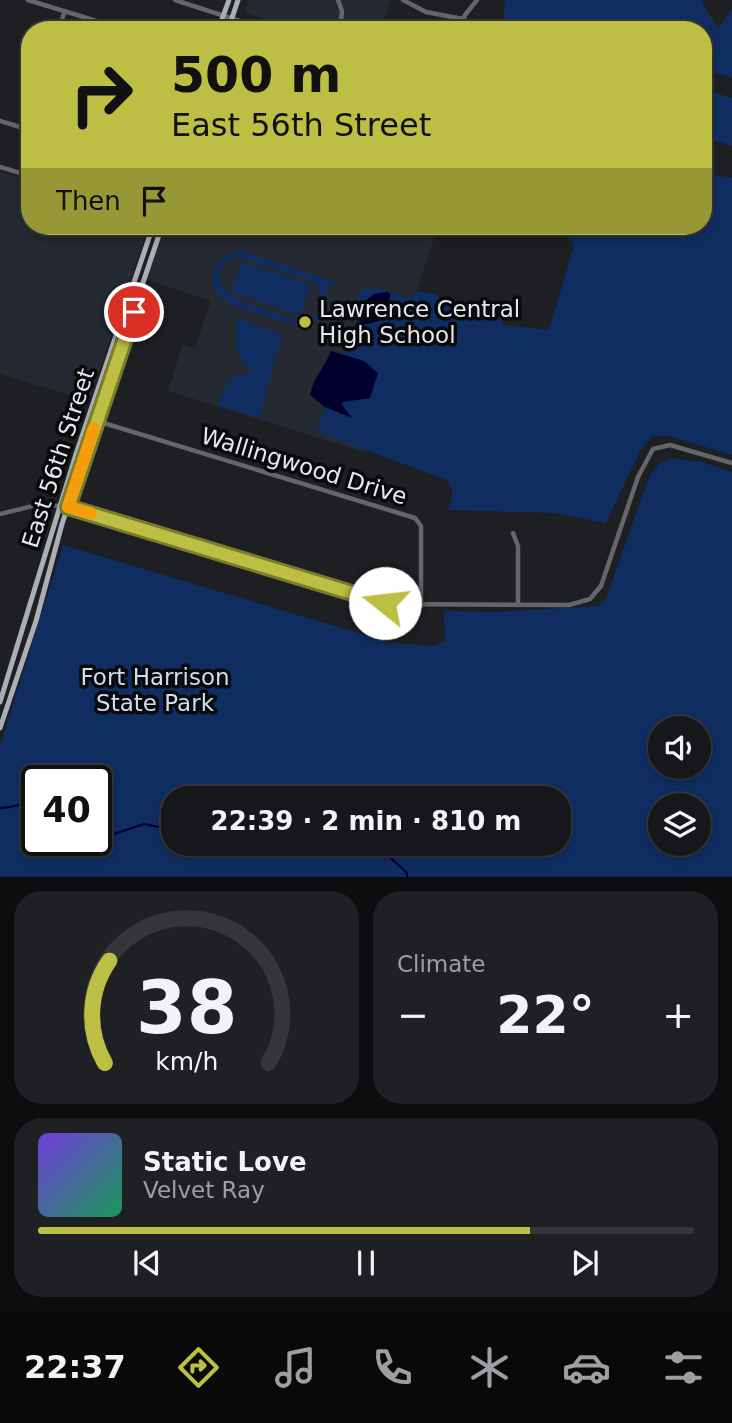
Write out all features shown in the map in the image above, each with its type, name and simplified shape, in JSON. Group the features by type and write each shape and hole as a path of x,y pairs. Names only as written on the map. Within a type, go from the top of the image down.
{"main road":[{"path":"228,21 229,0"},
{"path":"225,21 238,0"},
{"name":"East 56th Street","path":"0,702 60,505 150,235"},
{"name":"East 56th Street","path":"0,728 36,621 68,507 159,235"}],"street":[{"path":"28,0 97,21"},
{"path":"175,0 240,21"},
{"path":"338,0 342,11 341,21"},
{"path":"403,0 421,11 463,19 477,0"},
{"path":"61,21 65,11"},
{"path":"0,121 21,127"},
{"path":"0,167 21,173"},
{"path":"111,352 119,355"},
{"name":"Wallingwood Drive","path":"97,421 415,519 421,526 421,606"},
{"path":"0,514 38,505 60,505 378,601 421,606 569,605 586,601 595,595 608,569 642,467 653,449 670,444 732,463"},
{"path":"513,533 518,546 518,605"}],"shaded area":[{"path":"249,0 391,0 384,21 269,21 245,12"},
{"path":"0,172 21,178 21,235 146,235 89,401 0,374"},
{"name":"Lawrence Central High School","path":"159,235 435,235 364,452 168,391 183,344 195,348 211,301 145,279"},
{"path":"388,292 391,295 379,321 367,324 360,322 360,313 353,304 361,304 374,294"},
{"path":"331,351 364,361 378,373 370,398 343,402 342,405 352,418 325,407 310,395"}],"green space":[{"path":"505,0 701,0 718,29 732,9 732,77 712,73 712,21 503,21"},
{"path":"712,92 732,98 732,146 712,140"},
{"path":"712,174 732,178 732,455 669,436 652,436 640,451 606,523 555,513 448,510 453,491 447,480 317,432 344,347 357,322 351,305 363,289 380,289 409,298 417,291 435,294 454,311 472,306 473,313 499,316 503,325 549,330 573,242 565,235 712,235"},
{"path":"240,251 335,282 333,287 325,285 328,299 322,317 311,324 297,324 249,311 222,298 214,284 215,268 222,258","holes":["239,257 315,282 324,298 321,307 313,317 300,320 264,310 236,298 220,283 219,273 226,262"]},
{"path":"242,262 311,285 300,315 231,292"},
{"path":"238,319 279,333 281,338 260,416 256,417 218,405 230,381 241,374 254,373 239,356 235,334"},
{"name":"Fort Harrison State Park","path":"670,458 702,462 732,472 732,877 0,877 0,746 63,545 392,643 433,646 445,641 444,611 495,612 599,606 606,599 649,477 659,464"}],"waterway":[{"path":"0,808 21,805"},
{"path":"112,835 144,824 161,828"},
{"path":"389,856 407,873 407,877"}],"slow traffic":[{"path":"91,513 68,507 94,428"}],"place":[{"name":"Lawrence Central High School","path":"305,322"}],"route":[{"path":"134,312 68,507 385,603"}]}
